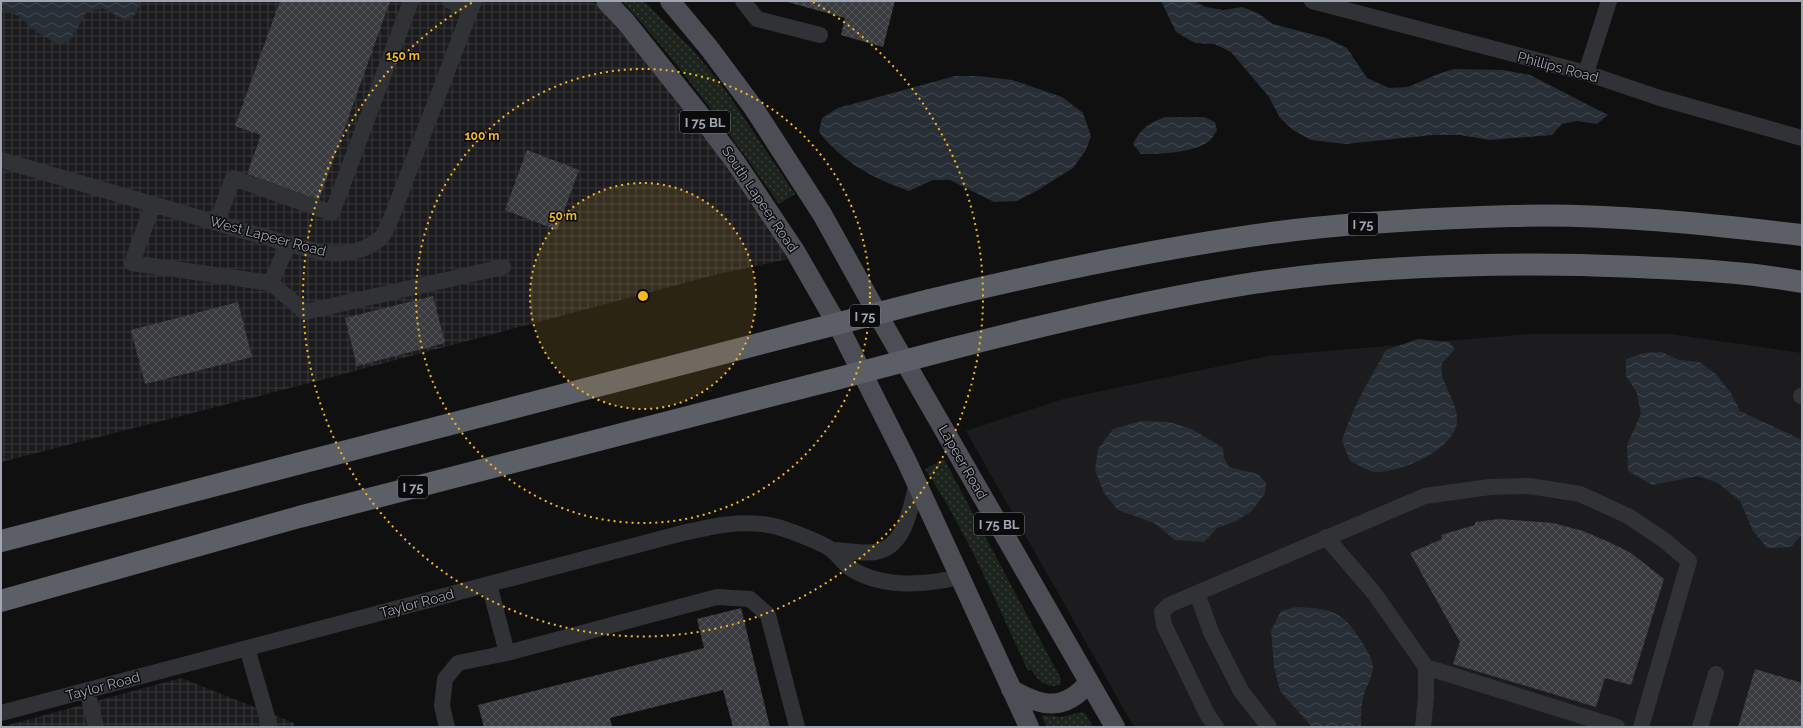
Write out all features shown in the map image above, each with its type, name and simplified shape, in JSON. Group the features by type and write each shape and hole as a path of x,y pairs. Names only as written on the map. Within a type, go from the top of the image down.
{"highway":[{"name":"I 75","path":"1,541 930,300 1043,273 1189,246 1294,230 1392,222 1512,216 1608,218 1719,226 1802,235"},
{"name":"I 75","path":"1,600 299,517 1050,323 1134,305 1253,284 1331,273 1517,264 1638,266 1747,274 1802,282"}],"main road":[{"name":"South Lapeer Road","path":"606,1 670,77 736,164 795,251 841,331 917,483"},
{"name":"Lapeer Road","path":"670,1 731,78 796,172 822,214 882,322 1115,727"},
{"name":"I 75 BL","path":"917,483 1029,727"},
{"path":"1011,689 1038,702 1051,704 1063,703 1072,699 1082,691 1089,682"}],"street":[{"path":"217,222 233,178 332,213 411,1"},
{"path":"450,1 472,5"},
{"path":"743,1 757,18 820,35"},
{"name":"Phillips Road","path":"1312,1 1586,73 1660,98 1802,138"},
{"path":"1586,73 1609,1"},
{"name":"West Lapeer Road","path":"1,160 288,244 343,255 371,245 383,235 392,216 472,5"},
{"path":"153,204 132,263 271,283 305,312 503,267"},
{"path":"271,283 288,244"},
{"name":"Taylor Road","path":"832,550 874,552 882,550 893,543 903,532 907,522 917,483"},
{"path":"1216,727 1207,714 1164,625 1162,612 1169,605 1425,496 1490,487 1529,486 1580,494 1628,516 1664,540 1689,561 1641,727"},
{"name":"Taylor Road","path":"1,713 682,533 734,523 752,523 774,526 793,532 832,550 850,567 864,575 887,581 918,584 934,583 960,577"},
{"path":"1326,537 1374,593 1426,667 1426,726"},
{"path":"489,584 506,653"},
{"path":"1197,593 1211,632 1241,690 1269,727"},
{"path":"447,727 442,706 445,679 458,663 506,653 717,597 750,599 768,615 797,727"},
{"path":"247,648 270,727"},
{"path":"1426,667 1617,727"},
{"path":"1700,727 1716,674"},
{"path":"88,690 96,727"}],"shaded area":[{"path":"1,1 593,1 666,83 710,143 788,259 718,274 302,385 1,462"},
{"path":"622,1 644,1 692,49 726,91 795,194 779,204 684,74"},
{"path":"1530,334 1670,334 1802,353 1802,727 1134,727 966,431 1063,399 1268,356"},
{"path":"944,459 1061,679 1060,685 1047,685 1036,677 1031,669 1028,671 968,542 925,469"},
{"path":"181,678 294,723 294,727 1,727"},
{"path":"1081,712 1085,713 1093,727 1047,727 1042,718 1043,715 1062,717"}],"water":[{"path":"1,1 141,1 135,15 126,21 102,8 86,13 69,42 57,44 35,31 19,16 1,11"},
{"path":"1161,1 1193,1 1206,7 1223,10 1242,7 1258,13 1273,24 1326,38 1347,48 1367,78 1389,88 1408,87 1454,69 1503,70 1530,75 1608,115 1597,124 1577,121 1562,124 1552,135 1490,140 1460,135 1433,135 1345,144 1311,140 1293,130 1280,118 1269,97 1231,52 1214,44 1195,43 1176,32"},
{"path":"955,76 978,76 1012,80 1062,97 1083,113 1091,136 1086,150 1073,168 1038,190 1017,201 994,202 950,180 933,180 909,191 883,181 849,161 819,132 822,118 838,108"},
{"path":"1166,117 1204,117 1215,122 1217,130 1209,141 1193,149 1157,154 1141,154 1133,144 1139,134 1150,124"},
{"path":"1418,339 1449,342 1455,349 1442,363 1442,376 1456,411 1457,422 1453,432 1446,442 1425,458 1412,464 1387,471 1370,471 1350,461 1342,441 1346,428 1361,394 1386,350"},
{"path":"1662,352 1679,360 1699,362 1716,374 1731,393 1740,411 1802,440 1802,535 1790,547 1767,548 1753,531 1740,501 1718,483 1698,476 1652,485 1628,471 1627,445 1641,414 1637,393 1626,376 1626,359 1644,353"},
{"path":"1141,421 1169,422 1192,429 1223,448 1224,458 1229,467 1258,474 1266,483 1265,493 1252,511 1236,521 1217,528 1204,542 1175,540 1154,523 1118,510 1104,493 1095,470 1098,449 1113,429"},
{"path":"1296,607 1319,609 1335,613 1342,617 1355,631 1369,654 1373,667 1363,700 1361,727 1312,727 1280,691 1274,666 1271,631 1281,611"}],"building":[{"path":"280,1 390,1 319,200 247,174 261,135 235,126"},
{"path":"784,1 895,1 883,47 841,35 845,18"},
{"path":"527,150 579,170 557,230 505,210"},
{"path":"433,296 445,343 357,366 345,318"},
{"path":"238,302 252,357 145,384 131,330"},
{"path":"1499,519 1553,523 1583,531 1631,553 1664,579 1631,685 1605,678 1596,707 1453,664 1460,642 1410,553 1442,539 1441,535 1475,525 1475,522"},
{"path":"741,608 770,727 733,727 723,690 610,718 612,727 484,727 478,705 704,648 697,619"},
{"path":"1755,669 1802,683 1802,727 1738,727"}]}
